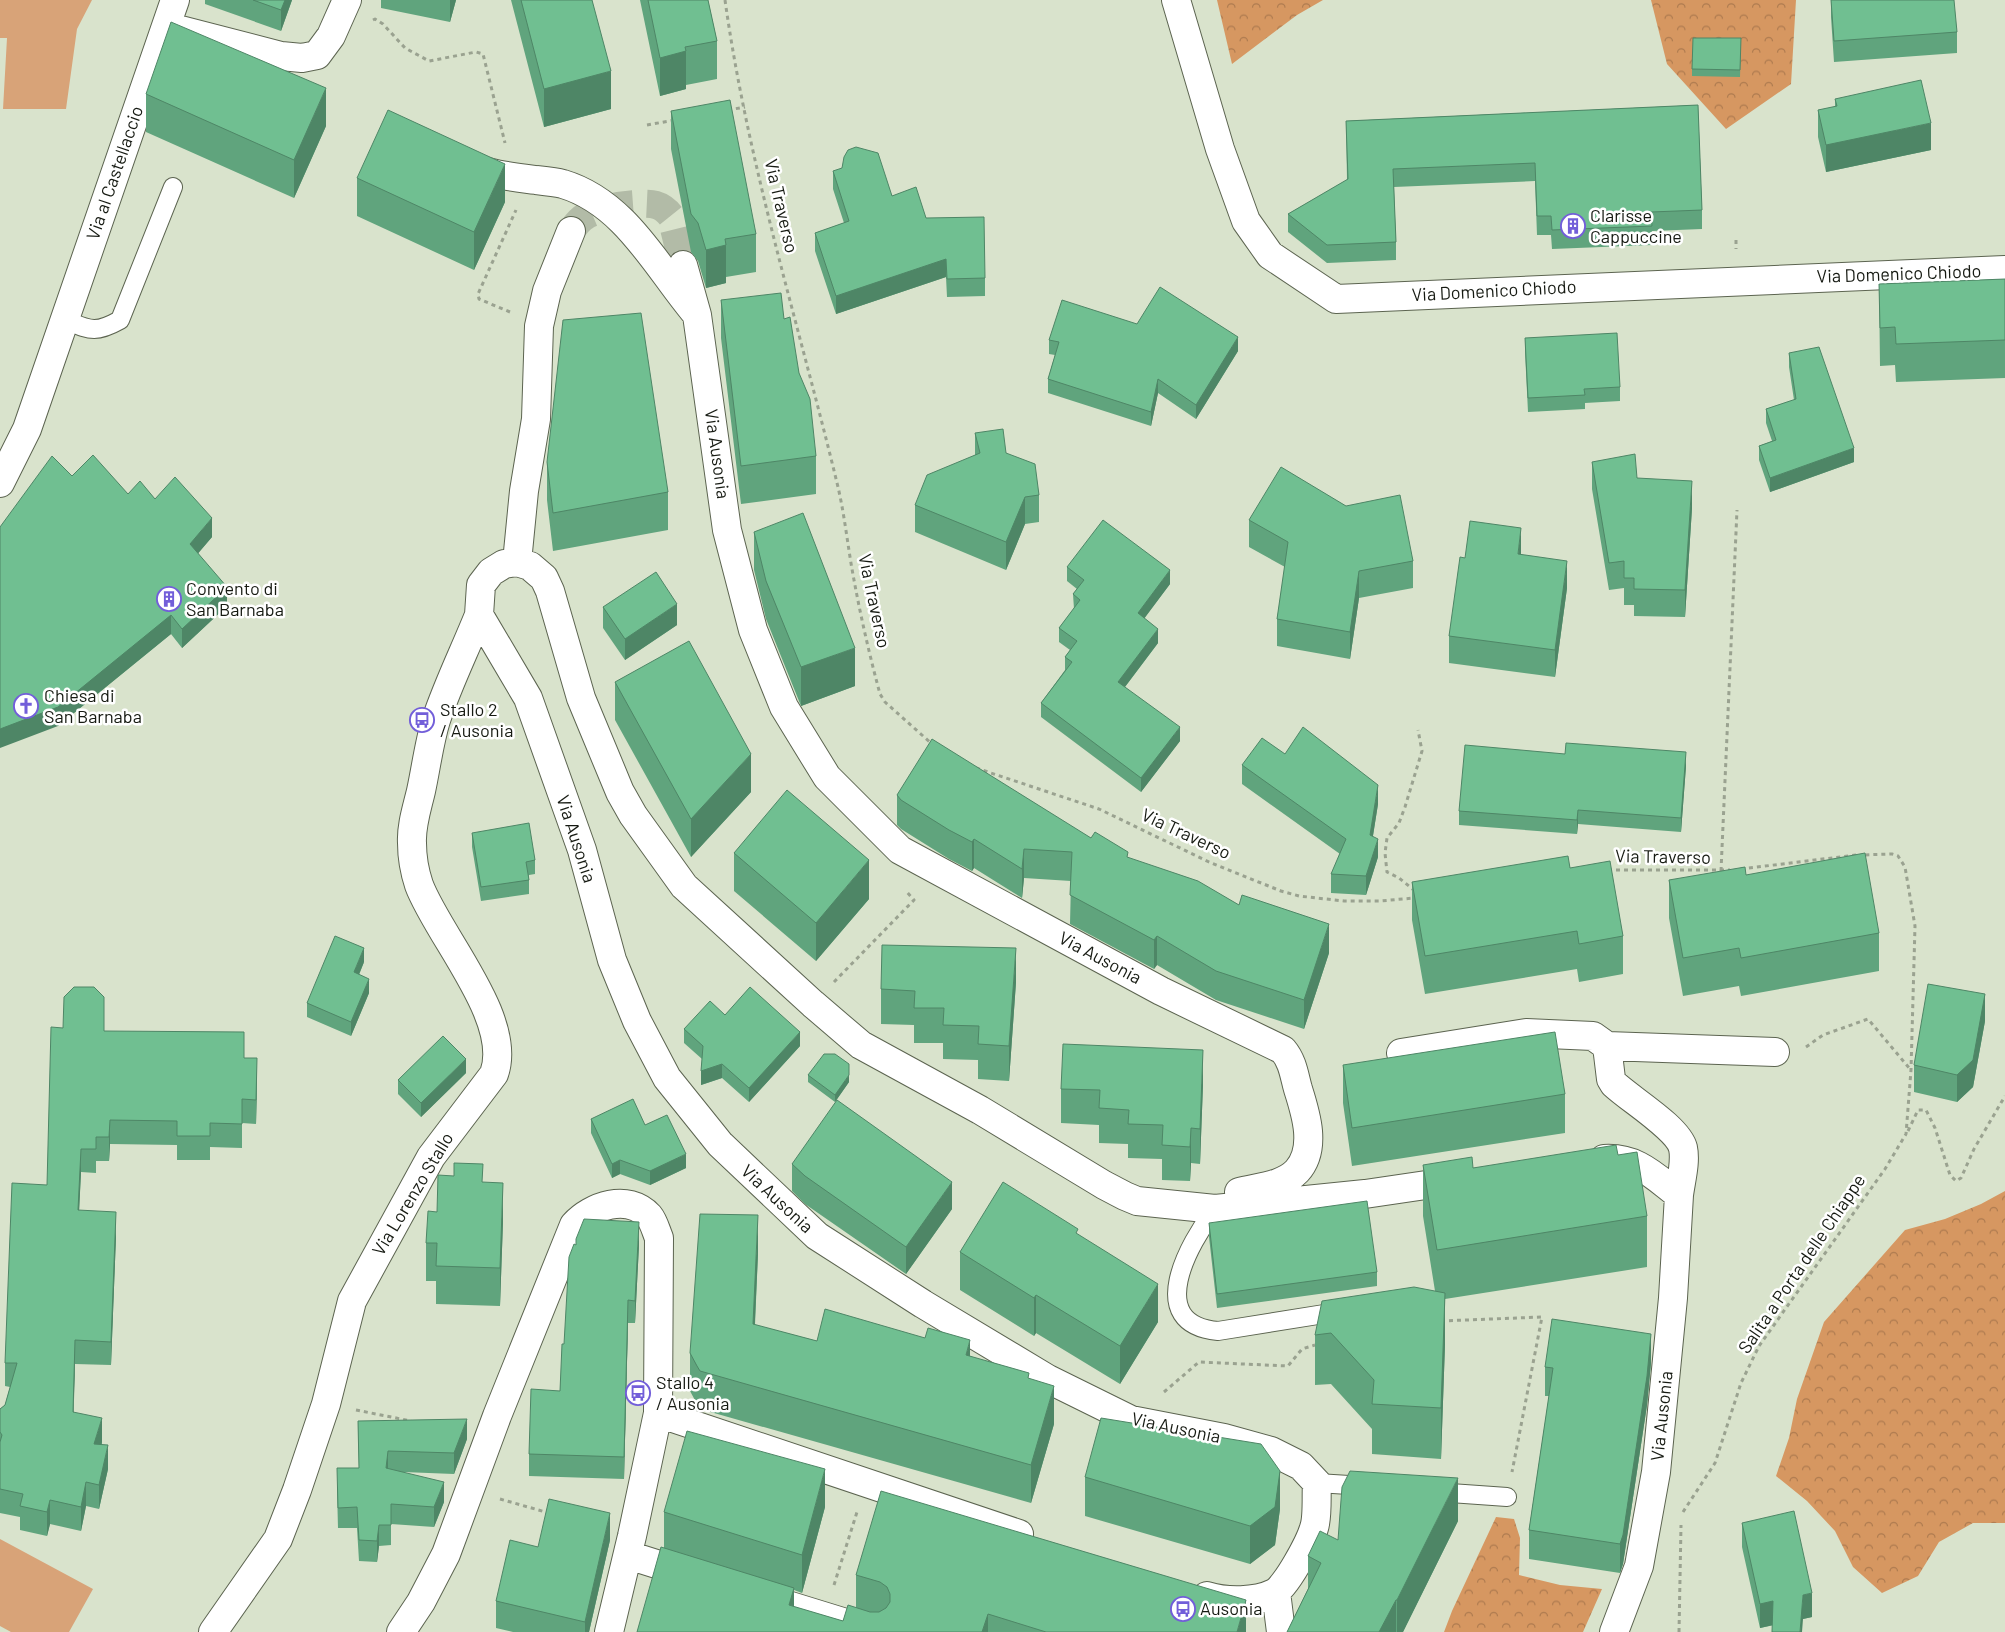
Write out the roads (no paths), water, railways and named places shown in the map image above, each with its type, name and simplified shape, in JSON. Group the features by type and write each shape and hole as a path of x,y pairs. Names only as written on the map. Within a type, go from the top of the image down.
{"street":[{"name":"Via al Castellaccio","path":"0,482 27,429 175,0"},
{"path":"165,26 281,56 302,58 317,55 331,36 347,0"},
{"name":"Via Domenico Chiodo","path":"1176,0 1220,149 1246,220 1270,255 1336,298 2005,270"},
{"path":"443,156 484,172 562,184 589,195 606,206 644,245 676,290 697,315"},
{"path":"517,562 524,491 536,419 539,326 547,291 571,230"},
{"name":"Via Ausonia","path":"683,265 697,315 727,530 753,630 784,707 827,776 900,850 1161,991 1283,1050 1293,1066 1308,1125 1308,1141 1302,1163 1297,1171 1283,1181 1228,1195 1215,1209"},
{"path":"479,615 479,595 486,578 504,564 524,563 534,569 547,583 581,698 620,792 633,815 684,886 813,1004 861,1044 980,1110 1125,1196 1149,1203 1215,1209 1364,1194 1489,1176"},
{"name":"Via Ausonia","path":"479,615 528,698 582,850 612,960 637,1021 667,1078 720,1144 817,1236 923,1304 1048,1379 1131,1420 1224,1438 1271,1451 1301,1466 1317,1483"},
{"name":"Via Lorenzo Stallo","path":"213,1632 278,1539 326,1404 352,1301 431,1157 494,1074 497,1066 496,1042 482,995 453,948 419,884 412,843 413,825 436,721 479,615"},
{"path":"1401,1053 1526,1033 1593,1036 1607,1046 1775,1052"},
{"name":"Via Ausonia","path":"1607,1046 1611,1079 1614,1084 1677,1135 1681,1141 1684,1157 1679,1195 1673,1298 1656,1472 1638,1566 1614,1632"},
{"path":"1584,1162 1618,1159 1631,1162 1650,1172 1679,1195"},
{"path":"401,1632 432,1581 449,1545 497,1416 574,1225 591,1210 605,1205 618,1204 640,1209 649,1216 655,1227 660,1249 658,1414 610,1632"},
{"path":"658,1414 1045,1542"},
{"path":"1187,1589 1215,1599 1250,1599 1276,1592 1293,1572 1315,1527 1317,1483"},
{"path":"628,1555 875,1632"},
{"path":"1276,1592 1281,1632"}],"lane":[{"path":"65,320 88,330 104,328 120,320 173,186"},
{"path":"1215,1209 1199,1230 1187,1254 1178,1279 1177,1294 1180,1308 1184,1317 1194,1325 1205,1330 1218,1331 1358,1308"},
{"path":"1317,1483 1383,1488"},
{"path":"1422,1491 1507,1497"}],"tunnel":[{"path":"571,231 582,218 599,210 629,204 656,205 665,209 671,216 683,265"}],"place":[{"name":"Clarisse Cappuccine","path":"1573,226"},
{"name":"Convento di San Barnaba","path":"169,599"},
{"name":"Chiesa di San Barnaba","path":"26,706"},
{"name":"Stallo 2 / Ausonia","path":"422,720"},
{"name":"Stallo 4 / Ausonia","path":"638,1393"},
{"name":"Ausonia","path":"1183,1609"}]}
